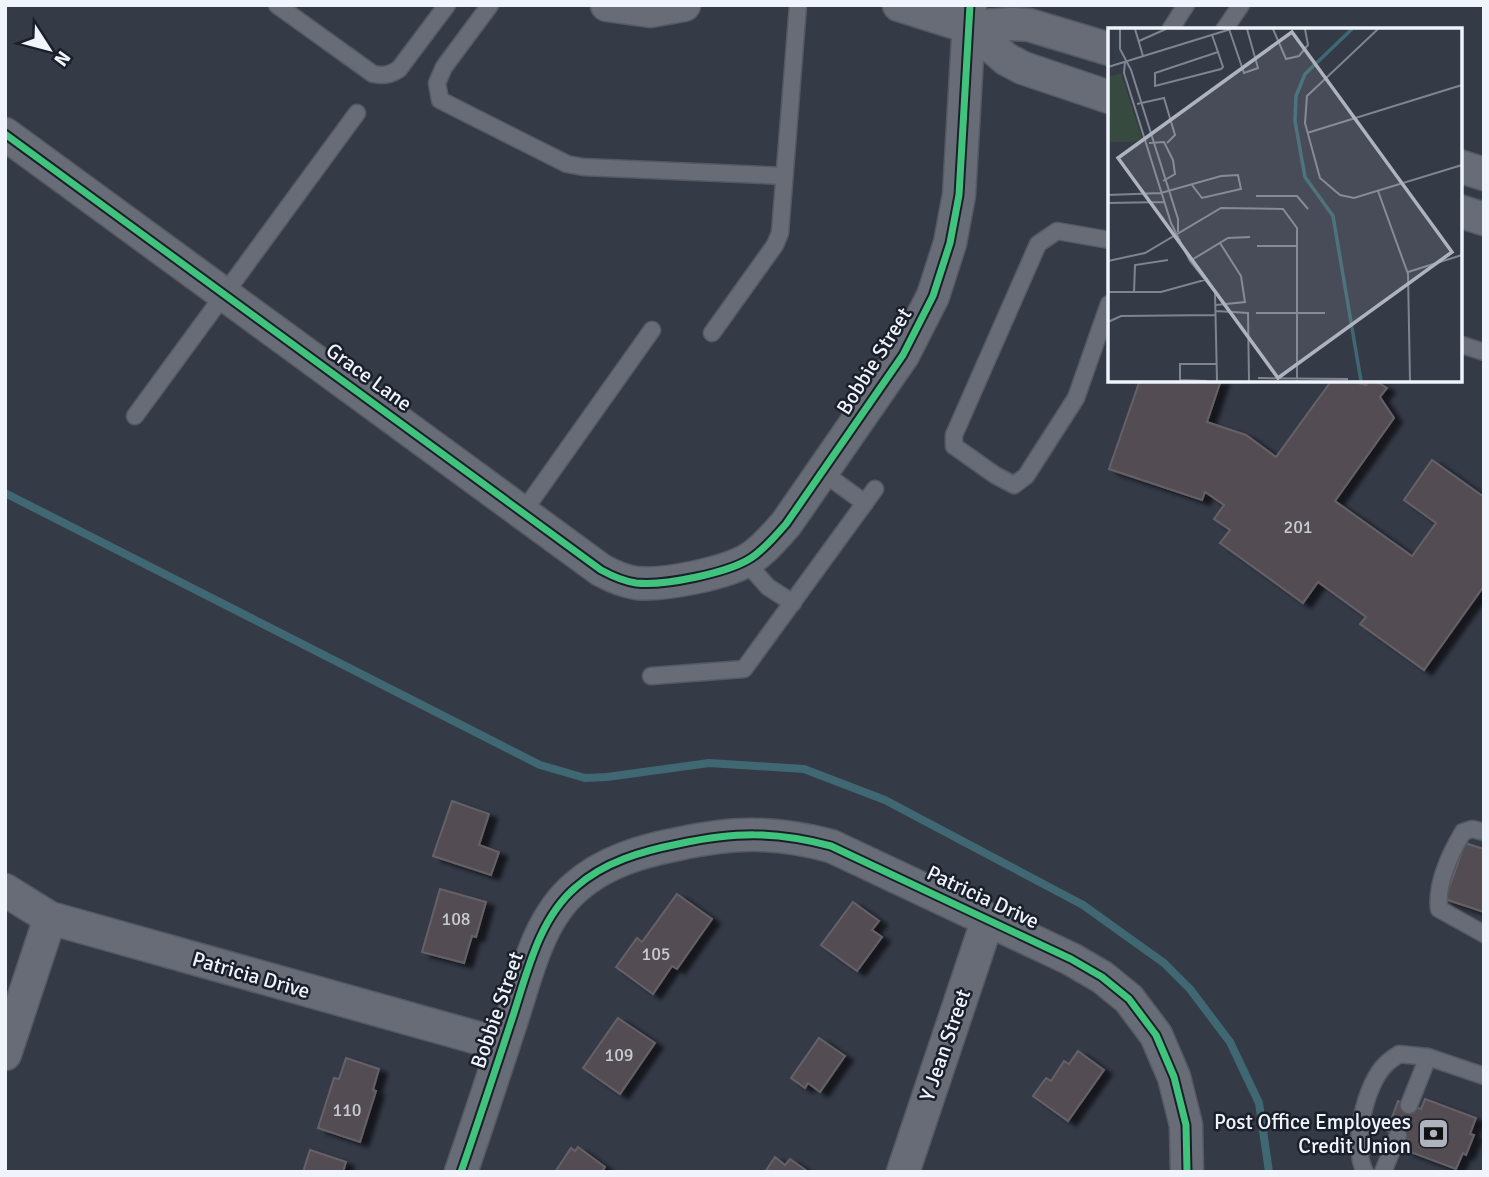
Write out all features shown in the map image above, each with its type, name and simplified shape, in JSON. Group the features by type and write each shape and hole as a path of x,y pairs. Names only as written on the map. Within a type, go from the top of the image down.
{"street":[{"path":"607,5 632,10 671,7"},
{"path":"900,5 1030,25 1108,49"},
{"path":"969,16 1006,60 1108,97"},
{"name":"Bobbie Street","path":"739,565 767,546 822,472 903,355 933,296 950,243 959,195 969,16"},
{"name":"Grace Lane","path":"5,134 600,570 617,579 639,583 698,576 739,565"},
{"path":"1461,212 1484,219"},
{"name":"Patricia Drive","path":"629,857 717,836 749,833 805,839 831,846 865,861 1071,959 1102,977 1129,999 1156,1035 1174,1077 1186,1125 1187,1172"},
{"name":"Bobbie Street","path":"461,1172 538,942 561,901 593,874 629,857"},
{"name":"Patricia Drive","path":"5,890 50,918 503,1045"},
{"path":"5,1054 50,918"},
{"name":"Y Jean Street","path":"903,1172 988,919"}],"lane":[{"path":"277,5 373,74 382,76 390,75 399,69 447,5"},
{"path":"490,5 444,67 437,83 440,100 458,111 567,164 583,167 784,176"},
{"path":"712,333 775,246 780,233 798,5"},
{"path":"1171,28 1186,5"},
{"path":"1224,28 1241,5"},
{"path":"135,416 357,113"},
{"path":"1108,240 1056,231 1038,244 954,435 954,446 1014,485 1026,476 1076,398 1108,307"},
{"path":"523,512 652,330"},
{"path":"1461,345 1484,352"},
{"path":"651,676 744,668 870,496 822,472"},
{"path":"739,565 793,603"},
{"path":"1484,832 1472,828 1463,832 1450,854 1438,898 1439,909 1484,934"},
{"path":"1365,1172 1360,1162 1360,1128 1372,1087 1384,1065 1399,1054 1428,1057 1484,1076"},
{"path":"1409,1105 1428,1057"},
{"path":"1383,1172 1398,1135"}],"building":[{"path":"1139,382 1220,382 1207,422 1246,435 1276,457 1331,382 1366,385 1368,382 1377,382 1387,388 1380,397 1394,418 1335,501 1412,556 1436,523 1404,500 1432,460 1484,497 1484,586 1424,670 1360,624 1366,617 1318,582 1303,603 1220,543 1230,530 1214,519 1224,505 1205,492 1202,500 1109,469"},
{"path":"452,801 489,814 479,845 499,852 491,875 433,856"},
{"path":"1465,843 1484,849 1484,912 1445,899"},
{"path":"440,889 486,902 476,937 472,936 464,963 422,952"},
{"path":"677,894 712,919 677,969 672,966 653,994 616,967 637,938 642,942"},
{"path":"853,902 879,921 872,930 882,937 857,971 821,945"},
{"path":"618,1018 655,1043 620,1094 583,1068"},
{"path":"819,1038 845,1056 820,1092 808,1083 805,1088 791,1078"},
{"path":"1078,1051 1104,1070 1068,1121 1033,1096 1046,1078 1051,1081 1064,1061 1069,1064"},
{"path":"346,1058 379,1069 373,1090 376,1091 360,1142 318,1128 334,1078 339,1079"},
{"name":"Post Office Employees Credit Union","path":"1425,1099 1476,1118 1470,1134 1474,1135 1466,1155 1463,1153 1456,1169 1405,1150 1409,1140 1387,1131 1398,1101 1421,1109"},
{"path":"578,1147 605,1167 602,1172 555,1172 571,1148 575,1151"},
{"path":"310,1150 346,1162 343,1172 303,1172"},
{"path":"775,1157 785,1165 790,1159 807,1171 765,1172"}],"waterway":[{"path":"5,493 540,765 585,778 709,763 804,769 885,800 1083,905 1164,963 1190,989 1230,1042 1259,1103 1269,1172"}],"cycle path":[{"path":"5,134 601,570 636,583 679,580 741,564 761,551 778,533 903,355 933,296 950,243 959,195 970,5"},
{"path":"461,1172 534,951 551,916 563,900 587,878 611,864 637,854 736,835 791,838 831,846 1071,959 1102,977 1129,999 1156,1035 1174,1077 1186,1125 1187,1172"}],"place":[{"name":"Post Office Employees Credit Union","path":"1434,1134"}]}
